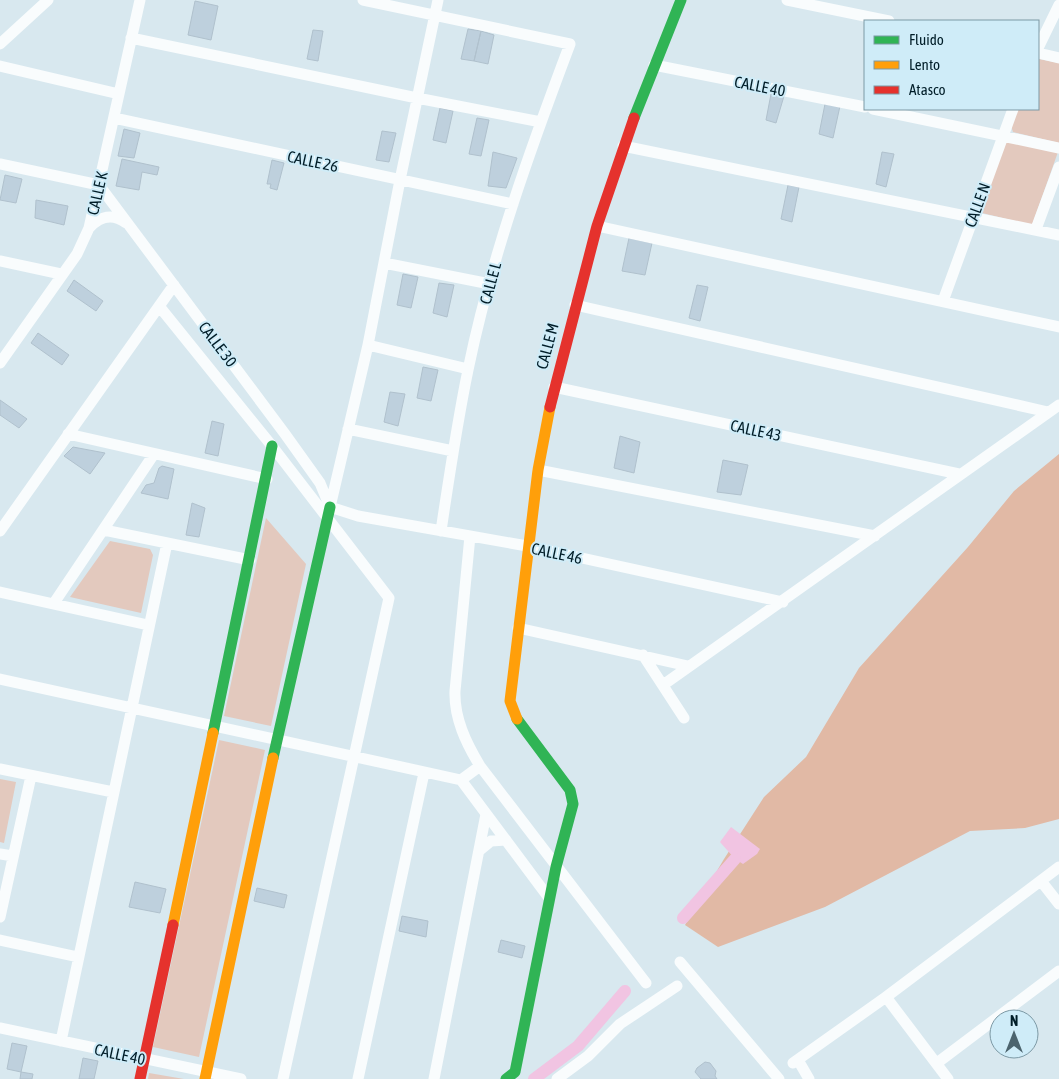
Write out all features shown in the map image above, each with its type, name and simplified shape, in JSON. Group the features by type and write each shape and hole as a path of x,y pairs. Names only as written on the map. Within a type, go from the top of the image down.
{"street":[{"path":"0,44 48,0"},
{"name":"CALLE K","path":"2,357 77,254 89,228 140,0"},
{"path":"363,0 435,16"},
{"path":"206,1076 277,740 368,346 400,180 438,0"},
{"name":"CALLE M","path":"556,868 573,796 514,716 510,695 527,546 538,470 554,387 597,226 623,146 654,65 682,0"},
{"path":"787,0 883,20"},
{"path":"1039,46 1059,5"},
{"name":"CALLE L","path":"435,16 570,44 513,204 490,284 468,369 441,531"},
{"path":"131,38 541,122"},
{"path":"1039,53 1059,58"},
{"name":"CALLE 40","path":"654,65 864,107"},
{"path":"0,66 119,94"},
{"path":"878,110 1059,148"},
{"name":"CALLE N","path":"943,301 972,216 1013,110"},
{"name":"CALLE 26","path":"114,118 513,204"},
{"path":"623,146 1059,235"},
{"path":"0,164 99,186"},
{"path":"1036,229 1059,168"},
{"name":"CALLE 30","path":"99,186 286,434 320,483 329,513"},
{"path":"89,228 101,217 109,216 121,220 130,226"},
{"path":"597,226 1059,327"},
{"path":"0,261 61,274"},
{"path":"384,263 490,284"},
{"path":"0,531 174,285"},
{"path":"575,305 1048,412"},
{"path":"159,306 272,446 329,513 389,598 283,1079"},
{"path":"368,346 468,369"},
{"name":"CALLE 43","path":"554,387 959,474"},
{"path":"663,685 783,602 1059,404"},
{"path":"348,429 453,451"},
{"path":"68,434 267,479"},
{"path":"140,1079 267,479 272,446 286,434"},
{"path":"54,602 154,454"},
{"path":"538,470 875,536"},
{"name":"CALLE 46","path":"329,513 358,516 527,546 783,602"},
{"path":"104,530 250,560"},
{"path":"470,536 454,706 464,736 480,766 556,868 646,983"},
{"path":"61,1041 130,709 167,543"},
{"path":"0,592 54,602 148,625"},
{"path":"518,628 688,666"},
{"path":"643,655 684,718"},
{"path":"0,679 461,780 549,898"},
{"path":"461,780 480,766"},
{"path":"0,769 113,792"},
{"path":"358,1079 424,772"},
{"path":"0,917 31,776"},
{"path":"434,1079 486,814"},
{"path":"480,850 491,841 506,840"},
{"path":"0,854 13,856"},
{"path":"810,1079 795,1061 886,997 1059,867"},
{"path":"507,1079 514,1072 556,868"},
{"path":"1041,881 1059,904"},
{"path":"0,940 78,957"},
{"path":"680,962 779,1079"},
{"path":"937,1064 1059,971"},
{"path":"557,1079 588,1056 620,1024 677,986"},
{"path":"886,997 948,1079"},
{"name":"CALLE 40","path":"0,1028 144,1059 206,1076 240,1079"}],"shaded area":[{"path":"1039,59 1059,63 1059,143 1013,132 1011,126 1018,110 1039,110"},
{"path":"1005,141 1058,152 1032,225 978,212"},
{"path":"1059,454 1059,819 1025,828 970,831 825,907 718,947 685,925 764,797 806,757 859,668 968,547 1014,491"},
{"path":"266,518 306,564 271,726 224,716"},
{"path":"110,541 150,549 153,555 141,613 70,597"},
{"path":"219,740 265,750 199,1057 153,1047"},
{"path":"0,779 16,782 4,843 0,842"},
{"path":"731,827 760,849 757,854 743,864 735,859 720,842"},
{"path":"149,1073 184,1079 148,1079"}],"building":[{"path":"195,1 218,6 211,40 188,35"},
{"path":"468,29 481,31 474,61 461,59"},
{"path":"313,30 323,31 318,61 307,59"},
{"path":"481,31 494,35 488,64 474,61"},
{"path":"771,94 784,96 776,123 766,120"},
{"path":"825,104 840,106 833,138 819,134"},
{"path":"440,108 453,111 446,143 433,140"},
{"path":"477,118 489,120 481,156 469,154"},
{"path":"124,129 140,133 134,158 118,156"},
{"path":"382,131 396,133 389,162 376,160"},
{"path":"493,152 517,158 506,188 488,186"},
{"path":"882,152 894,154 886,187 876,184"},
{"path":"122,159 159,167 157,175 142,172 139,190 116,186"},
{"path":"272,160 284,163 277,190 270,188 271,184 267,184"},
{"path":"5,175 22,179 16,203 0,200"},
{"path":"788,185 799,187 792,222 781,219"},
{"path":"36,200 68,206 64,225 35,218"},
{"path":"629,238 652,243 645,275 622,271"},
{"path":"403,274 418,277 411,308 397,305"},
{"path":"74,280 103,301 96,311 67,291"},
{"path":"439,283 454,285 447,317 433,313"},
{"path":"697,285 708,287 700,321 689,318"},
{"path":"38,333 69,355 62,365 31,343"},
{"path":"423,367 438,370 431,401 417,398"},
{"path":"390,392 405,394 398,426 384,422"},
{"path":"0,400 27,419 19,428 0,415"},
{"path":"212,421 224,424 218,456 205,453"},
{"path":"620,436 640,442 634,473 614,468"},
{"path":"73,447 105,453 90,474 64,456"},
{"path":"723,460 748,465 741,495 717,492"},
{"path":"162,466 174,469 168,499 141,493 146,485 154,483 159,468"},
{"path":"192,503 205,508 199,537 186,535"},
{"path":"135,882 166,889 160,913 129,907"},
{"path":"257,888 287,895 284,908 254,901"},
{"path":"402,916 428,921 426,937 399,931"},
{"path":"501,940 525,946 522,958 498,952"},
{"path":"12,1043 27,1046 21,1072 7,1069"},
{"path":"83,1058 98,1061 94,1079 79,1079"},
{"path":"705,1062 710,1063 716,1071 715,1076 717,1079 701,1079 695,1072"},
{"path":"21,1072 33,1074 32,1079 20,1079"}],"waterway":[{"path":"683,918 735,859"},
{"path":"534,1079 578,1046 625,991"}],"traffic: fast":[{"path":"634,118 681,0"},
{"path":"213,733 272,446"},
{"path":"273,758 330,507"},
{"path":"506,1079 515,1072 556,867 573,804 570,790 517,719"}],"traffic: slow":[{"path":"517,719 510,701 538,470 550,407"},
{"path":"173,925 213,733"},
{"path":"205,1079 273,758"}],"traffic: jam":[{"path":"550,407 597,226 634,118"},
{"path":"140,1079 173,925"}]}
